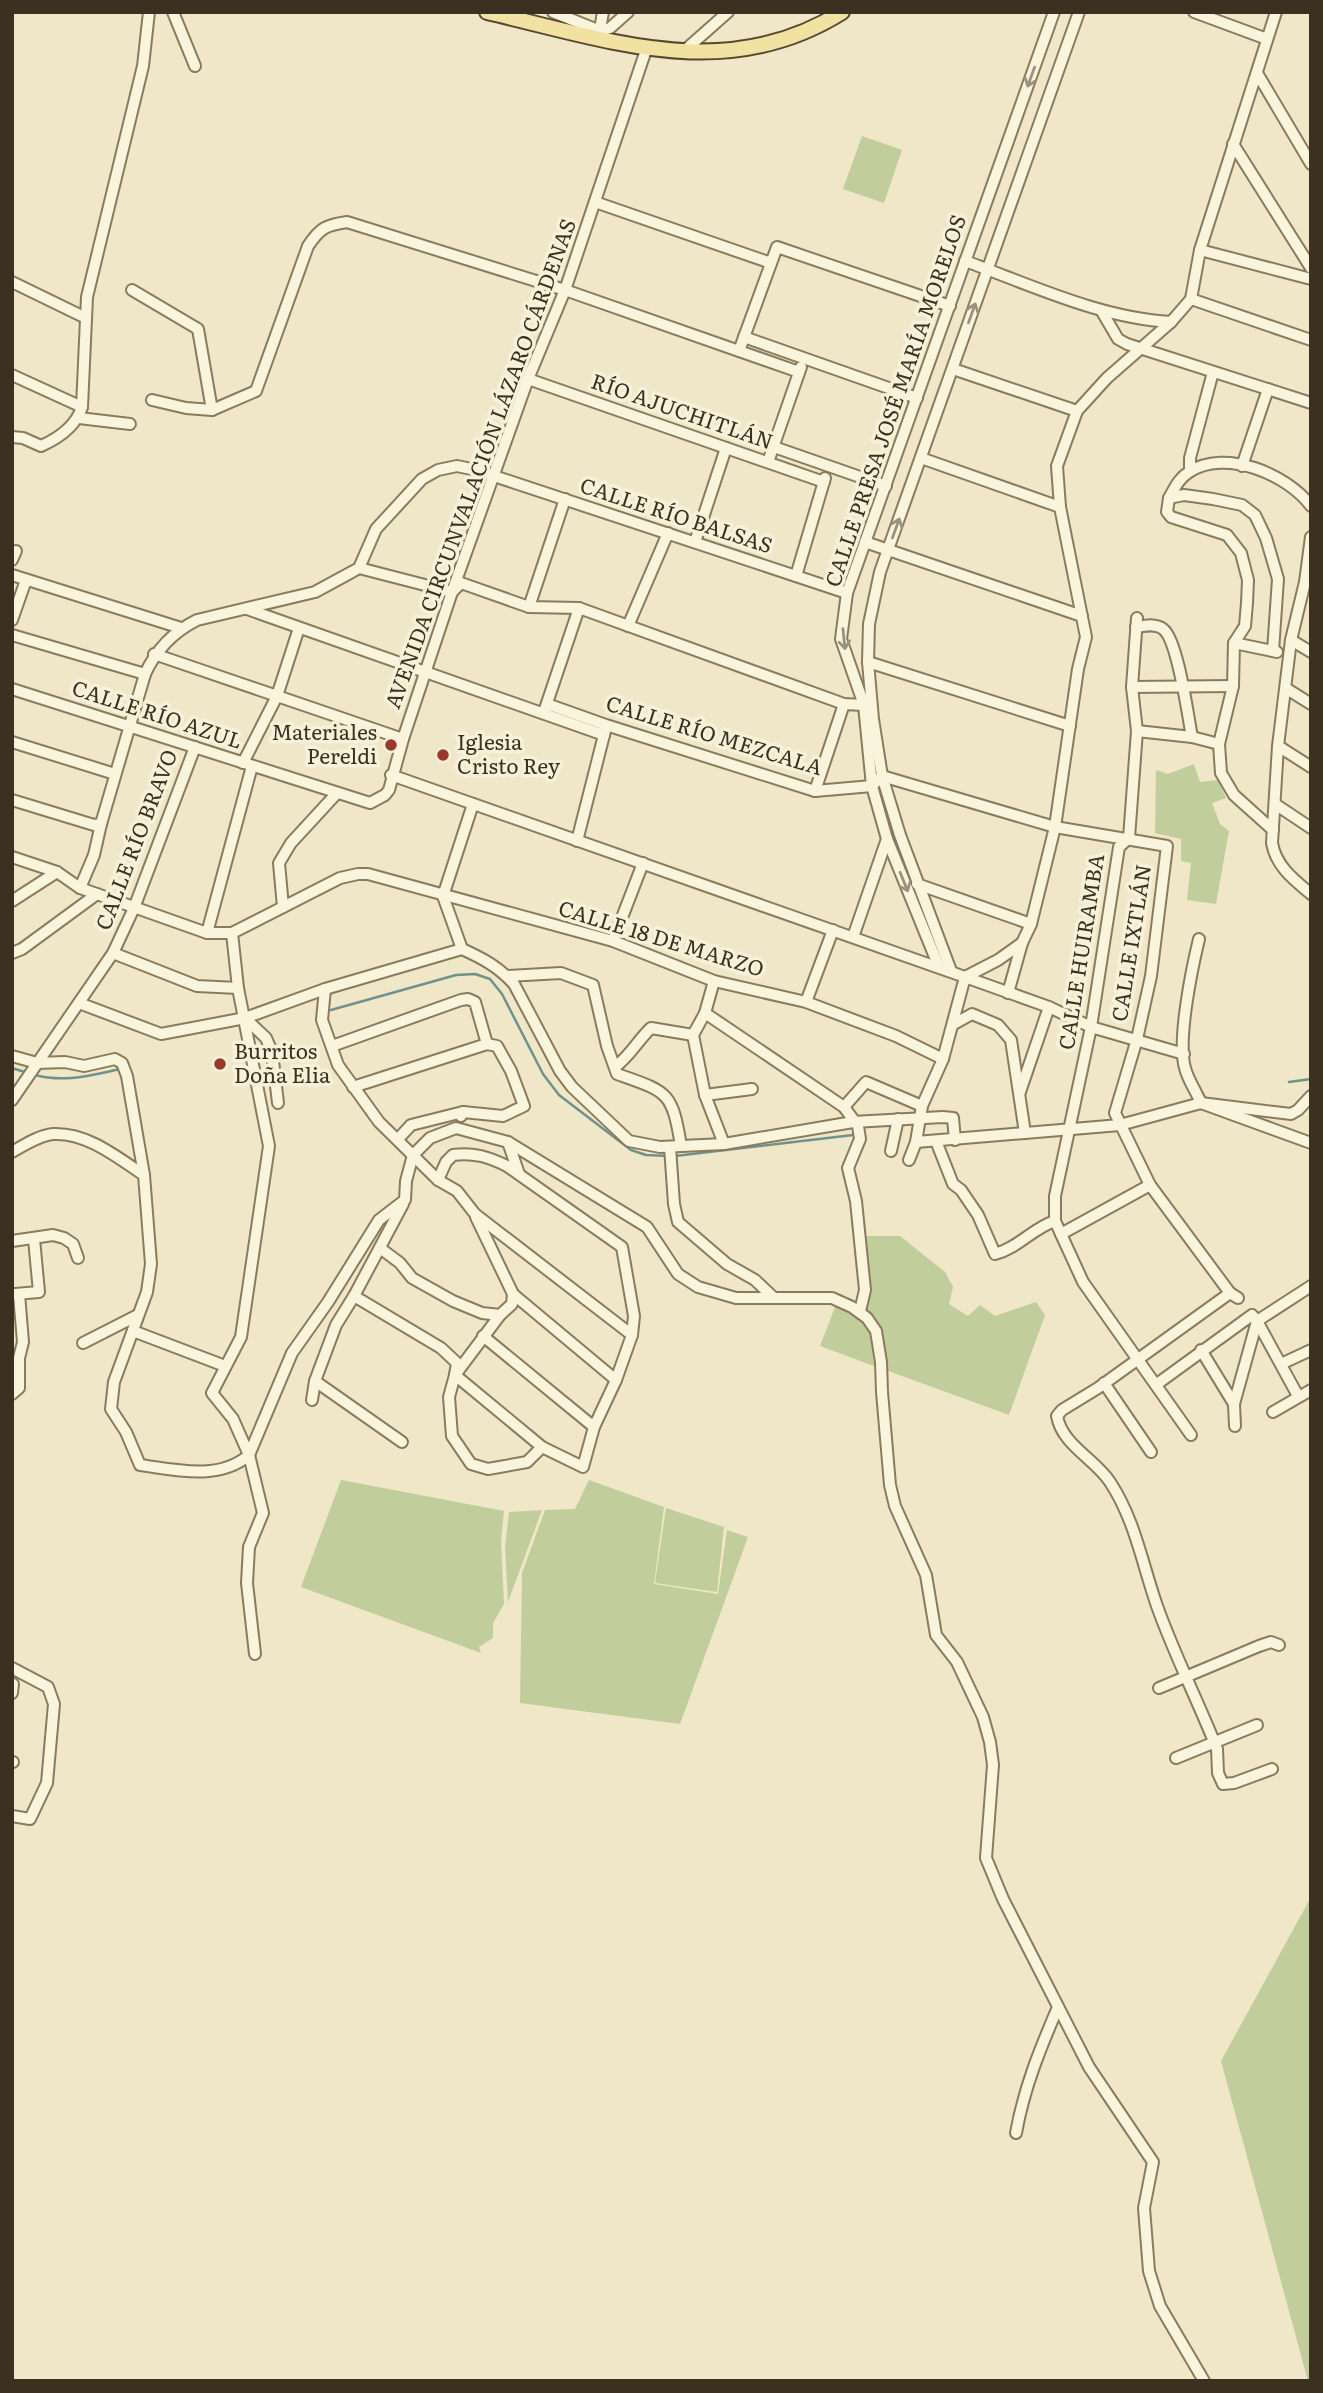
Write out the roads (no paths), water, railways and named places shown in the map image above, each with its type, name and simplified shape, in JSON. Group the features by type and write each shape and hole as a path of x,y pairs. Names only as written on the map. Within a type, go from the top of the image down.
{"main road":[{"path":"487,12 599,34 647,47 712,53 764,46 813,28 842,12"}],"street":[{"path":"12,437 23,438 41,446 65,431 81,412 87,297 143,66 149,12"},
{"path":"173,12 195,66"},
{"path":"553,12 599,34"},
{"path":"599,34 603,12"},
{"path":"599,34 628,12"},
{"path":"684,51 728,12"},
{"name":"CALLE PRESA JOSÉ MARÍA MORELOS","path":"939,967 887,839 872,786 864,705 841,639 848,593 865,542 1054,12"},
{"name":"CALLE PRESA JOSÉ MARÍA MORELOS","path":"951,971 917,884 882,776 868,662 869,624 880,572 1079,12"},
{"path":"1194,12 1267,39"},
{"path":"1009,993 1022,943 1031,923 1055,827 1078,669 1086,637 1060,507 1057,466 1077,411 1107,378 1171,322 1191,299 1200,250 1276,12"},
{"name":"AVENIDA CIRCUNVALACIÓN LÁZARO CÁRDENAS","path":"370,803 389,790 391,775 452,592 528,379 565,290 647,47"},
{"path":"1257,73 1311,164"},
{"path":"1233,144 1311,268"},
{"path":"595,202 771,262"},
{"path":"152,401 212,410 256,391 308,246 318,230 347,222 565,290 799,372"},
{"path":"739,351 777,247 950,306"},
{"path":"1200,250 1311,279"},
{"path":"965,261 1101,310 1150,321 1171,322"},
{"path":"12,282 86,318"},
{"path":"132,290 198,329 212,410"},
{"path":"1191,299 1311,340"},
{"path":"1101,310 1118,339 1311,403"},
{"path":"744,337 917,398"},
{"path":"768,462 804,358"},
{"path":"953,369 1077,411"},
{"path":"1190,471 1190,458 1213,372"},
{"path":"12,375 81,412 130,424"},
{"name":"RÍO AJUCHITLÁN","path":"528,379 824,482"},
{"path":"1242,466 1268,389"},
{"path":"695,542 726,447"},
{"name":"RÍO AJUCHITLÁN","path":"774,447 886,486"},
{"path":"921,458 1060,507"},
{"path":"1273,830 1234,795 1221,772 1219,744 1233,686 1234,643 1245,626 1248,580 1241,553 1227,535 1171,517 1167,512 1169,498 1177,482 1190,471 1206,464 1222,463 1252,467 1281,481 1302,495 1311,506"},
{"name":"CALLE RÍO BALSAS","path":"359,568 376,529 422,478 457,466 848,593"},
{"path":"796,576 829,466"},
{"path":"1169,498 1184,495 1213,499 1242,505 1255,515 1266,538 1278,579 1273,651"},
{"path":"529,607 565,499"},
{"path":"628,626 668,533"},
{"path":"1311,537 1308,584 1291,640 1272,843 1275,858 1292,878 1311,894"},
{"path":"865,542 1082,616"},
{"path":"80,888 94,855 129,726 154,654 181,628 197,620 315,592 359,568 452,592 461,583 529,607 579,608 844,704 864,705"},
{"path":"12,575 181,628"},
{"path":"12,620 26,580"},
{"path":"545,709 579,608"},
{"name":"CALLE RÍO MEZCALA","path":"245,609 425,674 815,791 872,786"},
{"name":"CALLE HUIRAMBA","path":"1055,1221 1055,1196 1091,1027 1119,847 1129,838 1137,731 1132,687 1137,623 1162,628 1169,635 1183,686"},
{"path":"207,933 247,764 277,696 299,628"},
{"path":"12,635 145,674"},
{"path":"1291,640 1311,652"},
{"path":"1234,643 1290,654"},
{"path":"154,654 403,739"},
{"path":"868,662 1070,726"},
{"path":"1183,686 1192,737"},
{"path":"1132,687 1233,686"},
{"name":"CALLE RÍO AZUL","path":"12,689 370,803"},
{"path":"1287,689 1311,704"},
{"path":"815,791 844,704"},
{"path":"577,841 605,730"},
{"path":"1137,731 1192,737 1219,744"},
{"path":"12,743 115,774"},
{"path":"1279,746 1311,767"},
{"name":"CALLE RÍO BRAVO","path":"12,1100 113,953 134,908 195,747"},
{"path":"391,775 951,971 1049,1007 1091,1027 1184,1054"},
{"path":"872,786 882,776 1055,827 1129,838"},
{"path":"283,907 279,863 291,843 337,793"},
{"path":"12,800 94,825 101,824"},
{"path":"473,804 443,896 462,949 491,964 514,984 560,1071 572,1087 629,1141 673,1147 724,1144 853,1122 920,1118 953,1118 955,1140"},
{"path":"1275,804 1311,828"},
{"name":"CALLE IXTLÁN","path":"1120,1125 1115,1113 1137,1039 1151,976 1167,846 1129,838"},
{"path":"853,937 887,839"},
{"path":"12,857 57,872 80,888 134,908 207,933 232,933 238,988 269,1146 241,1337 212,1392 233,1419 249,1455 263,1513 249,1547 247,1583 255,1654"},
{"path":"613,942 643,863"},
{"path":"12,901 57,872"},
{"name":"CALLE 18 DE MARZO","path":"232,933 340,878 368,874 613,942 714,981 806,1002 896,1036 943,1059"},
{"path":"917,884 1031,923"},
{"path":"12,953 22,949 97,894"},
{"path":"806,1002 833,930"},
{"path":"1199,939 1192,967 1183,1043 1185,1068 1201,1102 1311,1143"},
{"path":"909,1160 916,1142 922,1106 943,1059 965,977 998,960 1022,943"},
{"path":"79,1003 161,1034 245,1018 325,990 462,949"},
{"path":"113,953 197,986 238,988"},
{"path":"507,976 561,974 593,985 607,1046 617,1074 658,1088 675,1109 671,1168 678,1222 727,1264 755,1280 774,1298"},
{"path":"714,981 705,1013 693,1035 705,1095 724,1144"},
{"path":"325,990 323,1020 338,1065 379,1122 438,1180 457,1191 475,1214 513,1294 615,1380"},
{"path":"332,1046 468,999 475,1002 486,1044"},
{"path":"1019,1094 1049,1007"},
{"path":"705,1013 844,1107 858,1126 860,1139 848,1168 856,1201 865,1290 860,1311"},
{"path":"954,1024 972,1014 998,1025 1011,1040 1026,1133"},
{"path":"245,1018 266,1038 272,1052 278,1103"},
{"path":"615,1067 627,1058 635,1043 651,1028 693,1035"},
{"path":"353,1087 486,1044 497,1046 506,1058 524,1106 503,1116 463,1112 411,1125 398,1139"},
{"path":"12,1056 36,1065 65,1062 84,1066 115,1059 122,1063 127,1076 144,1175 151,1264 147,1292 114,1382 111,1409 140,1465 176,1470 216,1471 240,1463 249,1455 292,1353 328,1302 379,1220 405,1200"},
{"path":"844,1107 866,1082 922,1106"},
{"path":"705,1095 752,1089"},
{"path":"916,1142 1120,1125 1201,1102 1291,1114 1311,1096"},
{"path":"456,1128 463,1112"},
{"path":"891,1151 898,1119"},
{"path":"1120,1125 1150,1185 1234,1295 1062,1410 1057,1416 1058,1423 1081,1454 1108,1479 1133,1526 1157,1607 1217,1749 1218,1773 1223,1784 1234,1783 1272,1769"},
{"path":"312,1400 315,1381 336,1325 405,1200 413,1156 430,1138 456,1128 508,1142 648,1227 678,1274 698,1287 736,1298 832,1298 860,1311 876,1331 881,1362 890,1485 895,1507 926,1575 936,1635 957,1662 983,1717 990,1742 993,1765 986,1858 1003,1899 1089,2067 1153,2162 1144,2208 1149,2271 1160,2306 1204,2381"},
{"path":"12,1152 53,1134 74,1137 91,1141 144,1175"},
{"path":"936,1141 950,1178 978,1215 995,1254 1007,1251 1041,1226 1055,1221 1083,1282 1191,1435"},
{"path":"508,1142 519,1174"},
{"path":"438,1180 446,1162 453,1155 460,1154 491,1158 519,1174 622,1247 634,1317 632,1335 594,1427 583,1467 542,1447 455,1375"},
{"path":"1061,1234 1150,1185"},
{"path":"475,1214 632,1335"},
{"path":"12,1241 53,1236 64,1238 73,1244 78,1258"},
{"path":"12,1394 19,1388 16,1294 38,1292 34,1239"},
{"path":"380,1248 400,1263 412,1278 453,1301 482,1313 500,1315"},
{"path":"1157,1384 1200,1350 1311,1286"},
{"path":"455,1375 483,1336 512,1304 513,1294"},
{"path":"354,1296 441,1348 457,1363 449,1397 452,1436 471,1464 488,1469 527,1462 542,1447"},
{"path":"83,1343 138,1315"},
{"path":"1254,1318 1298,1396"},
{"path":"1235,1426 1234,1404 1254,1318"},
{"path":"133,1331 225,1366"},
{"path":"483,1336 594,1427"},
{"path":"1200,1350 1234,1404"},
{"path":"1281,1364 1311,1350"},
{"path":"315,1381 402,1443"},
{"path":"1101,1386 1151,1452"},
{"path":"1273,1412 1311,1390"},
{"path":"1298,1396 1311,1398"},
{"path":"1159,1688 1259,1646 1271,1642 1279,1645"},
{"path":"12,1668 48,1687 54,1704 47,1783 30,1819 12,1816"},
{"path":"1176,1758 1256,1726"},
{"path":"1016,2133 1022,2100 1038,2052 1058,2007"}],"waterway":[{"path":"331,1010 456,975 475,974 490,979 502,994 543,1074 559,1095 631,1150 646,1155 669,1156"},
{"path":"12,1068 28,1073"},
{"path":"35,1075 67,1078 121,1069"},
{"path":"1289,1082 1311,1079"},
{"path":"675,1156 853,1135"}],"place":[{"name":"Materiales Pereldi","path":"391,745"},
{"name":"Iglesia Cristo Rey","path":"443,755"},
{"name":"Burritos Doña Elia","path":"220,1064"}]}
